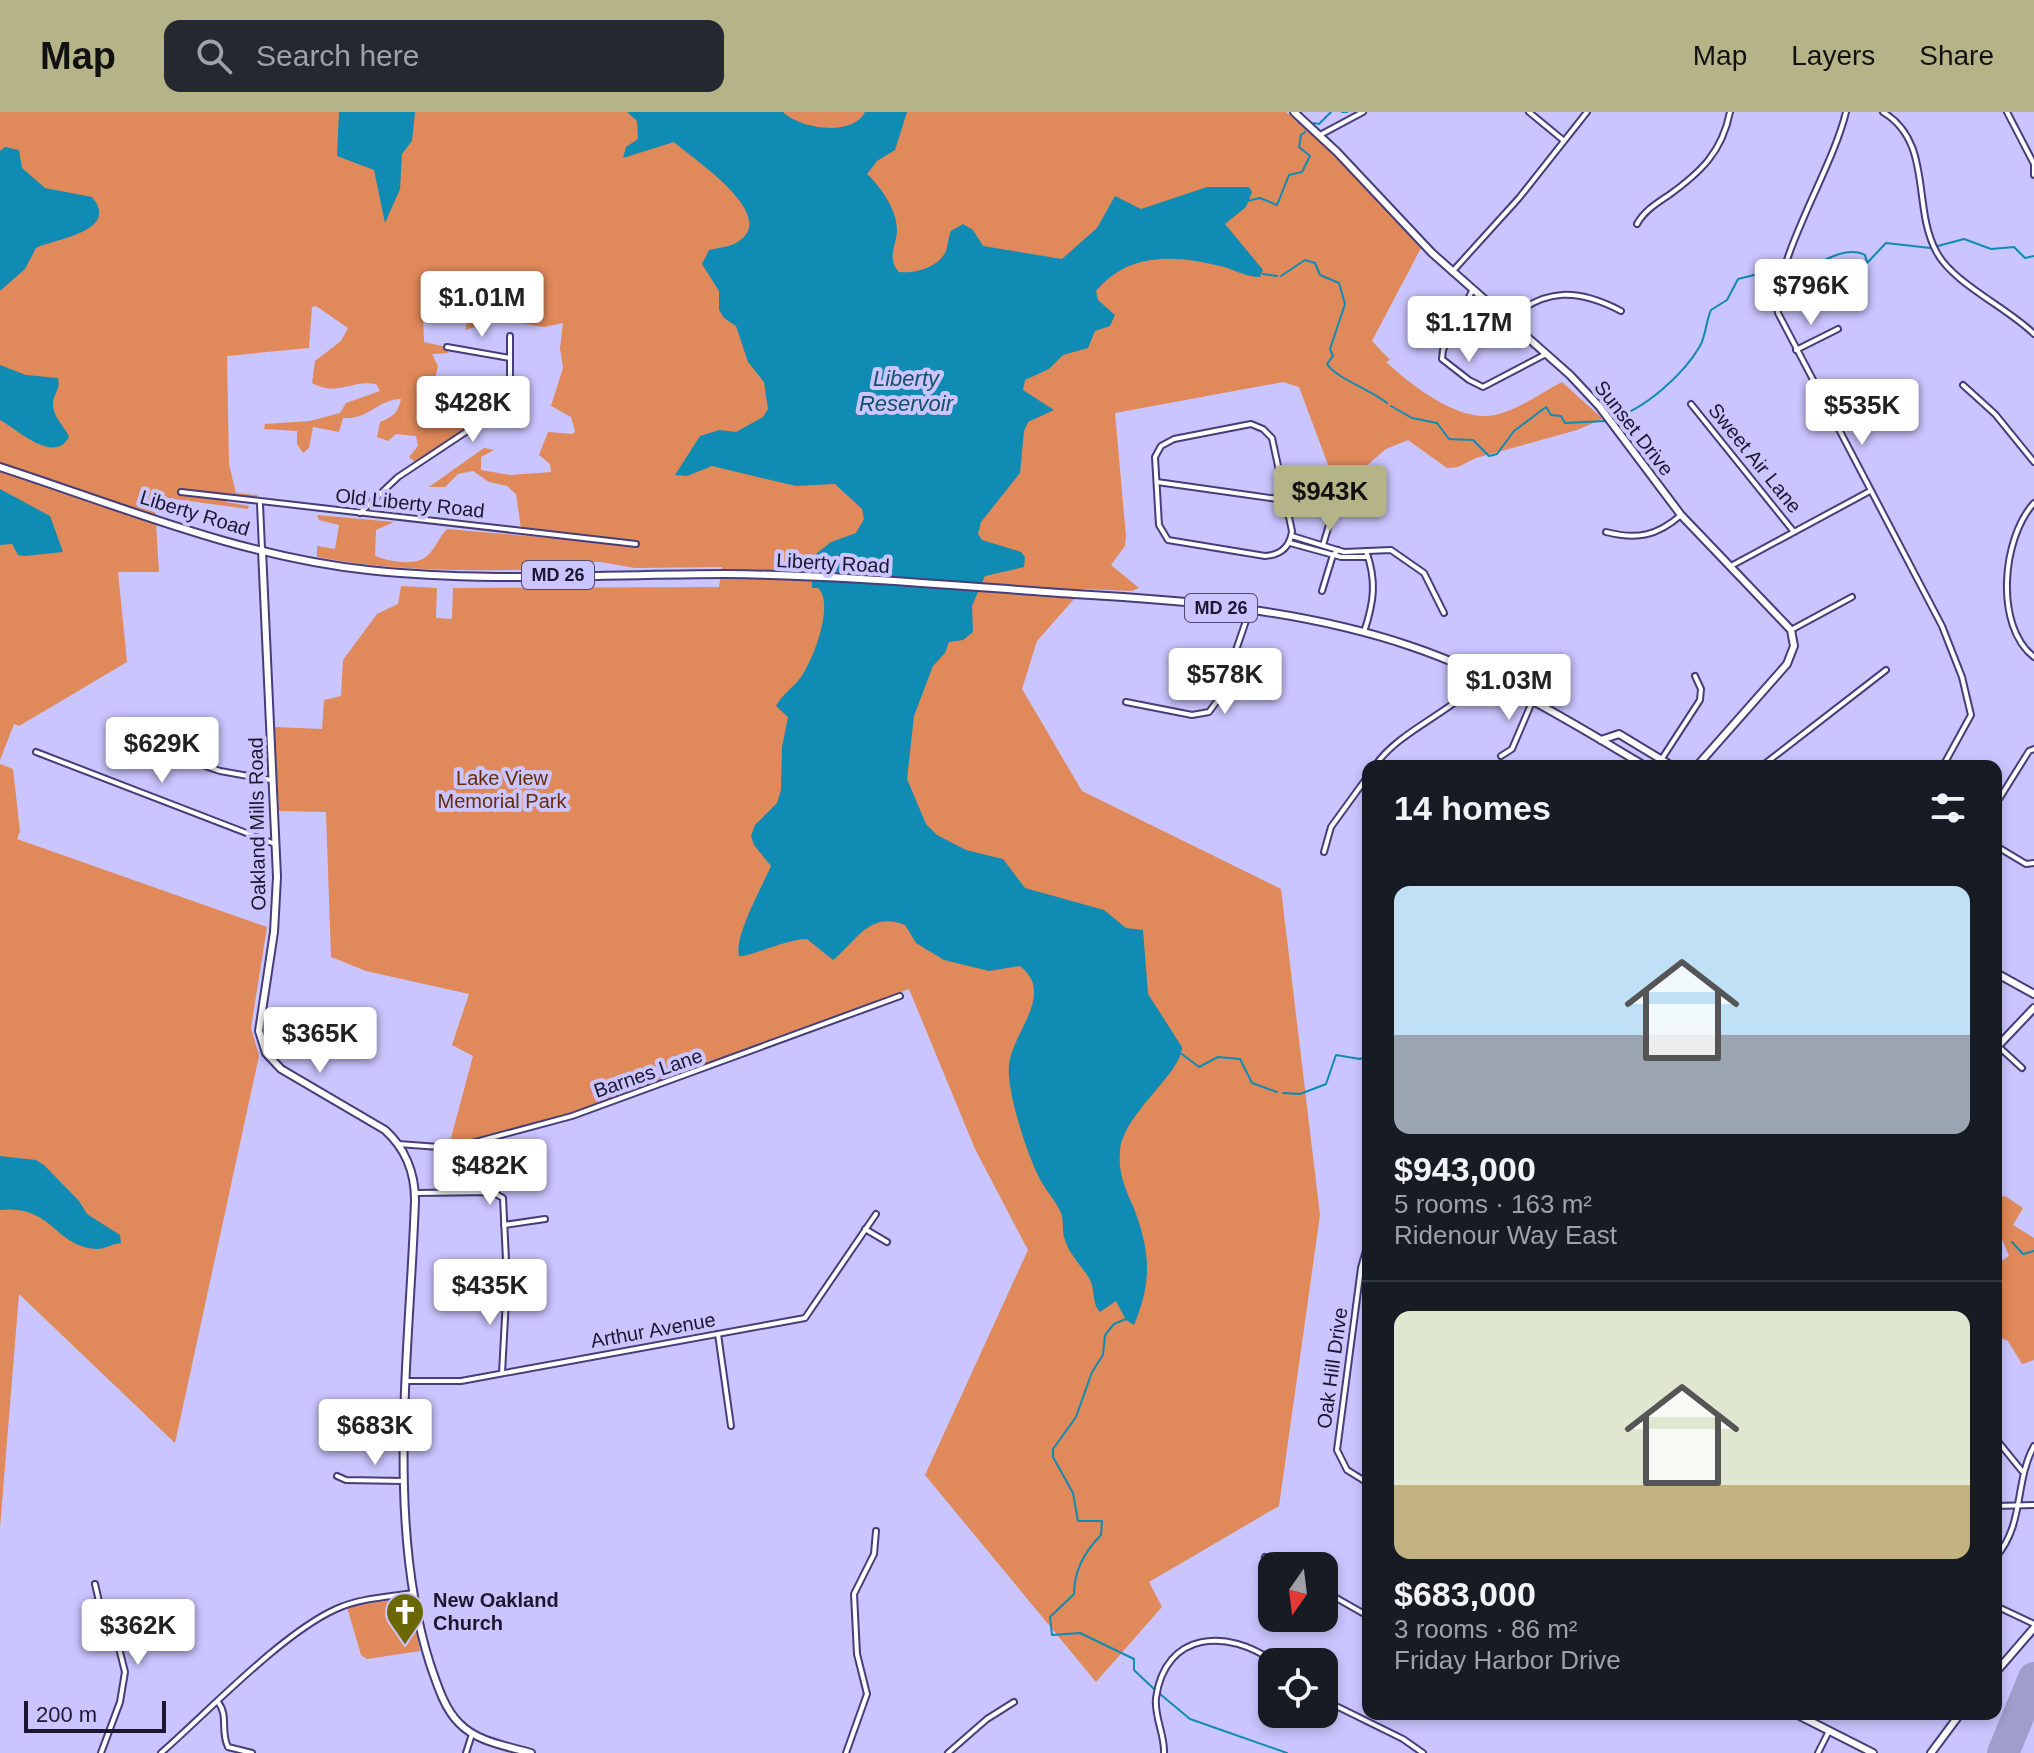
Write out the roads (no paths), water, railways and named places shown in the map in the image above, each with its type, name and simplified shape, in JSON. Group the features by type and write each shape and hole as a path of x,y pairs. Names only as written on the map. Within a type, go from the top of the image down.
{"street":[{"name":"Sunset Drive","path":"1294,112 1320,135 1451,272 1509,320 1599,406 1681,515 1791,630"},
{"path":"1320,135 1363,112"},
{"path":"1529,112 1563,140"},
{"path":"1451,272 1519,198 1587,112"},
{"path":"1637,224 1646,212 1705,167 1723,138 1730,112"},
{"path":"1846,112 1832,158 1778,292 1778,313 1942,626 1969,700 1969,722 1947,760"},
{"path":"1883,112 1900,126 1914,152 1930,237 1941,260 2034,334"},
{"path":"2007,112 2034,165 2034,175"},
{"path":"1472,291 1443,350 1442,359 1448,366 1483,387 1493,385 1546,354"},
{"path":"1509,320 1530,303 1551,295 1592,299 1621,311"},
{"path":"1796,350 1838,329"},
{"path":"360,513 398,477 499,410 510,382 510,336"},
{"path":"447,347 510,358"},
{"path":"1963,385 1995,414 2034,462"},
{"name":"Sweet Air Lane","path":"1691,404 1794,532"},
{"path":"1251,424 1263,429 1272,438 1292,536 1290,543 1279,553 1265,556 1174,542 1159,525 1157,482 1155,457 1167,441 1251,424"},
{"name":"Liberty Road","path":"0,467 262,550 344,567 418,574 780,576 992,588 1136,598 1249,612 1364,632 1434,654 1482,674 1635,760"},
{"path":"1157,482 1285,500"},
{"path":"1731,567 1870,491"},
{"name":"Old Liberty Road","path":"181,492 260,504 636,544"},
{"path":"1322,549 1336,502"},
{"path":"2034,503 2016,534 2009,572 2013,626 2034,657"},
{"name":"Oakland Mills Road","path":"260,504 277,845 275,923 259,1022 264,1049 281,1069 374,1123 398,1144 411,1170 415,1193 404,1525 425,1646 440,1692 453,1716 472,1734"},
{"path":"1606,532 1647,536 1667,528 1681,515"},
{"path":"1292,536 1333,555 1391,550 1416,567 1432,584 1444,613"},
{"path":"1290,543 1367,554"},
{"path":"1322,591 1333,555 1338,550"},
{"path":"1364,632 1374,596 1374,580 1367,554"},
{"path":"1702,760 1787,664 1794,646 1791,630 1852,597"},
{"path":"1126,702 1192,715 1209,712 1220,697 1249,612"},
{"path":"1770,760 1886,670"},
{"path":"1380,760 1396,741 1463,694 1482,674"},
{"path":"1601,740 1616,733 1661,760 1700,700 1701,689 1695,676"},
{"path":"1501,756 1514,744 1533,700"},
{"path":"141,744 213,769 274,780"},
{"path":"2002,794 2029,751 2034,749"},
{"path":"36,752 277,845"},
{"path":"1324,852 1331,827 1362,784"},
{"path":"2002,850 2026,864 2034,863"},
{"path":"2002,976 2034,994"},
{"name":"Barnes Lane","path":"398,1144 453,1148 572,1116 900,996"},
{"path":"2002,1042 2034,1008"},
{"path":"2002,1051 2022,1068"},
{"path":"415,1193 499,1194 504,1201 507,1281 502,1374"},
{"path":"876,1214 865,1229 887,1242"},
{"path":"504,1225 545,1219"},
{"name":"Arthur Avenue","path":"408,1381 452,1383 807,1315 865,1229"},
{"name":"Oak Hill Drive","path":"1362,1264 1337,1450 1347,1470 1362,1479"},
{"path":"718,1334 731,1426"},
{"path":"2002,1446 2022,1471"},
{"path":"2002,1547 2016,1524 2021,1506 2022,1471 2034,1446"},
{"path":"337,1476 346,1480 404,1481"},
{"path":"2002,1506 2034,1505"},
{"path":"846,1753 867,1694 857,1654 854,1590 874,1554 876,1531"},
{"path":"95,1584 101,1610 119,1648 125,1672 120,1702 101,1753"},
{"path":"161,1753 282,1647 330,1612 354,1603 414,1593"},
{"path":"1338,1599 1362,1613"},
{"path":"2002,1609 2034,1626 2002,1665"},
{"path":"1164,1753 1156,1700 1166,1666 1178,1654 1206,1640 1245,1644 1258,1652"},
{"path":"218,1702 225,1713 224,1735 228,1747 252,1753"},
{"path":"948,1753 987,1719 1014,1702"},
{"path":"1338,1707 1362,1719"},
{"path":"1364,1720 1423,1753"},
{"path":"1808,1720 1873,1753"},
{"path":"1931,1753 1956,1720"},
{"path":"1818,1753 1829,1731"},
{"path":"466,1753 472,1734 531,1753"}],"water":[{"path":"339,112 415,112 412,141 402,154 400,189 385,223 374,170 337,156"},
{"name":"Liberty Reservoir","path":"627,112 783,112 801,123 826,128 850,125 865,112 907,112 895,150 877,161 867,174 883,192 894,215 897,230 893,261 899,272 912,272 938,261 946,251 951,231 963,224 973,230 983,246 1062,259 1097,228 1115,196 1141,209 1207,187 1249,187 1252,192 1246,207 1225,224 1263,270 1260,277 1189,260 1155,260 1124,269 1096,291 1098,300 1115,315 1110,326 1095,331 1088,348 1063,355 1049,369 1025,380 1023,390 1054,410 1028,422 1024,431 1020,473 981,522 978,534 982,540 1021,552 1025,557 1024,567 985,576 972,606 973,632 963,640 949,642 945,653 933,666 914,716 907,779 926,824 937,835 966,850 1003,859 1025,888 1104,910 1126,928 1143,930 1148,994 1182,1047 1172,1070 1130,1124 1120,1152 1121,1173 1146,1251 1147,1279 1134,1325 1126,1320 1116,1301 1100,1312 1097,1308 1089,1278 1066,1243 1061,1213 1041,1181 1024,1141 1009,1076 1012,1052 1033,1001 1034,989 1030,977 1020,966 989,971 944,960 916,943 905,925 892,922 882,922 864,930 833,960 807,939 739,956 745,924 771,866 754,845 751,836 755,825 777,803 781,790 782,747 788,717 776,706 806,669 823,619 823,596 818,588 812,588 811,558 831,542 856,533 864,519 862,509 835,484 796,486 712,466 687,476 675,475 700,436 719,430 736,432 763,417 768,409 764,382 748,362 736,326 719,310 719,291 702,264 709,250 734,244 747,233 749,219 730,189 674,142 623,158 626,147 638,139 637,121"},
{"path":"5,147 19,150 22,168 45,188 92,197 99,209 98,218 92,226 36,248 25,269 0,291 0,151"},
{"path":"0,365 26,375 58,378 54,410 69,437 62,445 45,446 35,442 0,420"},
{"path":"0,489 50,516 63,552 24,556 18,555 12,544 0,545"},
{"path":"0,1156 36,1160 44,1165 79,1201 87,1214 120,1235 121,1243 100,1249 83,1247 31,1213 0,1210"}],"waterway":[{"path":"1314,123 1319,124 1331,112"},
{"path":"1342,112 1347,112"},
{"path":"1247,201 1260,198 1277,205 1289,175 1302,172 1310,156 1299,147 1301,135 1305,132"},
{"path":"1938,246 1964,239 1991,249 2014,247 2025,258 2034,256"},
{"path":"1785,279 1846,252 1865,255 1867,263 1886,243 1930,248"},
{"path":"1281,276 1305,260 1315,263 1320,275 1339,283 1345,304 1330,349 1333,356 1327,364 1387,403"},
{"path":"1263,274 1277,276"},
{"path":"1613,418 1650,399 1684,368 1702,342 1711,310 1727,300 1738,279 1758,274 1778,276"},
{"path":"1391,406 1412,418 1437,423 1449,439 1473,440 1489,456 1497,454 1514,431 1546,407 1551,415 1561,416 1565,423 1606,421"},
{"path":"1182,1054 1199,1067 1218,1057 1240,1059 1252,1083 1277,1092"},
{"path":"1283,1093 1300,1094 1326,1084 1336,1055 1362,1058"},
{"path":"2012,1242 2023,1254 2034,1251"},
{"path":"1126,1319 1114,1324 1105,1335 1103,1355 1092,1372 1076,1417 1053,1449 1053,1457 1073,1493 1078,1521 1102,1521 1101,1535 1078,1569 1074,1594 1050,1617 1052,1635 1080,1633 1134,1659 1134,1670 1155,1690"},
{"path":"1160,1694 1190,1719 1287,1753"}],"place":[{"name":"New Oakland Church","path":"405,1646"}],"park label":[{"name":"Lake View Memorial Park","path":"502,790"}]}
